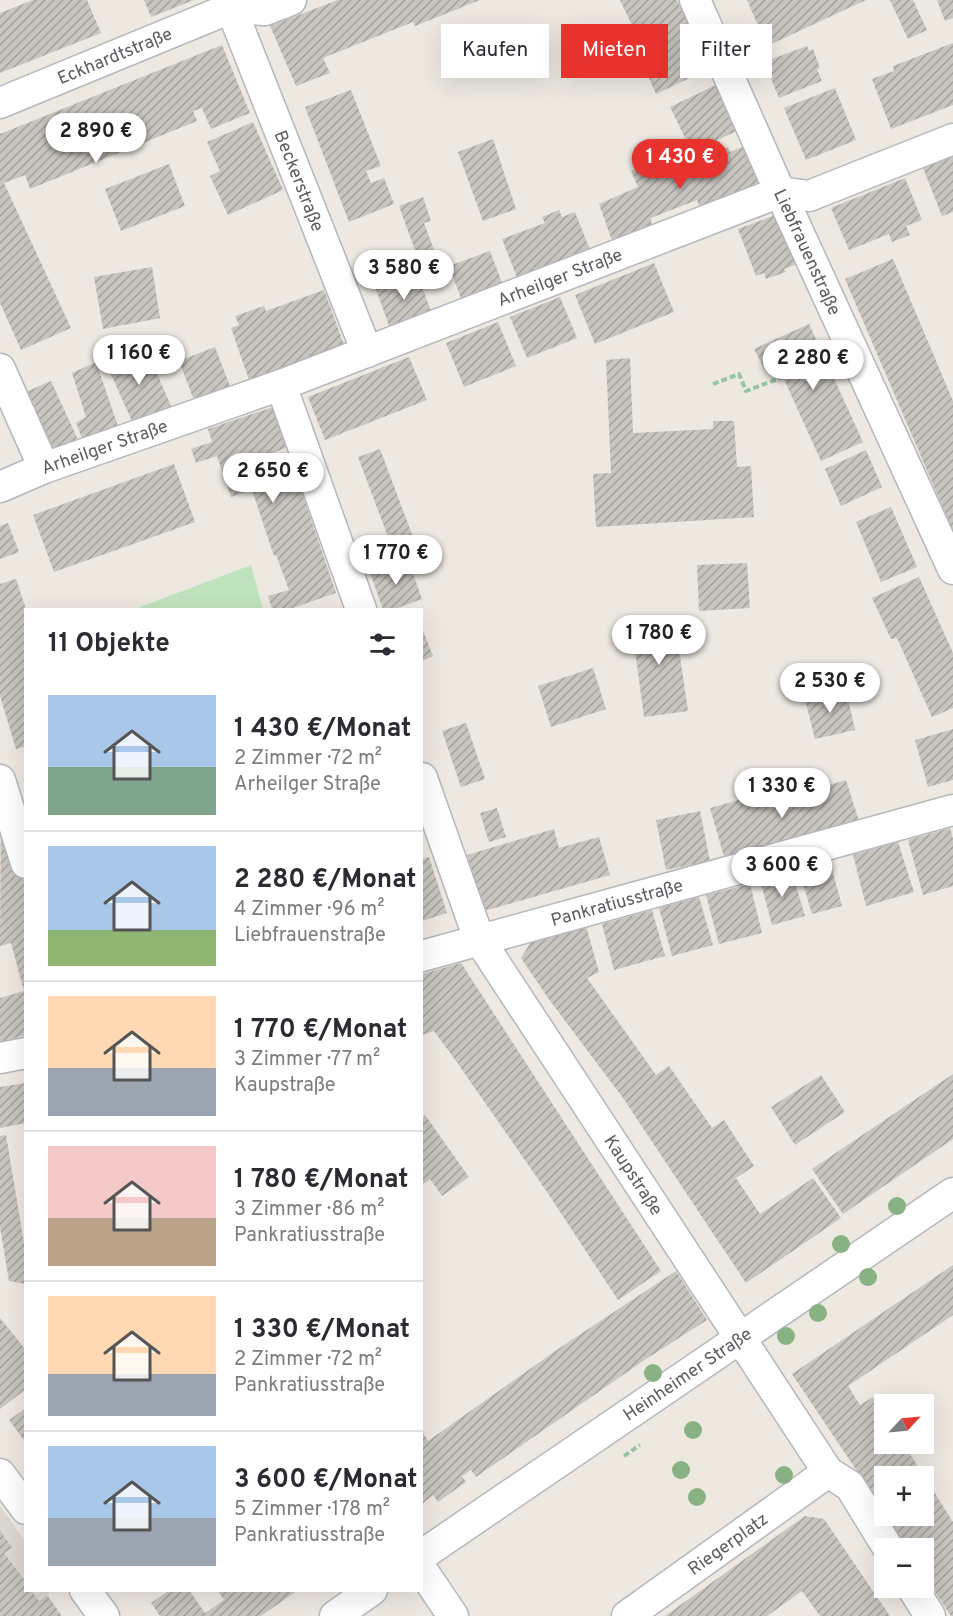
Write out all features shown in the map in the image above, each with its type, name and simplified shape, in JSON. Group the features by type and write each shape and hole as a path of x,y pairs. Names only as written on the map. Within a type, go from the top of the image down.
{"street":[{"path":"230,4 265,10 291,0"},
{"name":"Liebfrauenstraße","path":"695,0 780,192 953,568"},
{"name":"Eckhardtstraße","path":"0,103 230,4"},
{"name":"Beckerstraße","path":"230,4 366,352"},
{"name":"Arheilger Straße","path":"0,487 44,468 281,385 780,192 809,196 953,139"},
{"path":"0,369 44,468"},
{"path":"281,385 361,608"},
{"path":"0,780 24,857"},
{"name":"Kaupstraße","path":"423,781 479,939 828,1472 850,1486 882,1538"},
{"name":"Pankratiusstraße","path":"423,956 953,810"},
{"path":"0,1058 24,1053"},
{"name":"Heinheimer Straße","path":"423,1554 953,1193"},
{"name":"Riegerplatz","path":"627,1616 828,1472"},
{"path":"0,1474 24,1506"},
{"path":"428,1580 453,1616"},
{"path":"86,1592 104,1616"},
{"path":"335,1616 369,1592"},
{"path":"919,1598 930,1616"}],"path":[{"path":"713,384 739,374 746,391 783,377"}],"shaded area":[{"path":"0,1506 24,1540 24,1592 50,1592 17,1616 0,1616"}],"green space":[{"path":"251,565 263,608 140,608"}],"building":[{"path":"33,0 87,0 101,33 0,73 0,13"},
{"path":"144,0 194,0 151,17"},
{"path":"338,0 480,0 415,26 413,22 323,58 330,73 296,86 270,26"},
{"path":"620,0 677,0 688,24 680,24 680,78 690,78 656,94 649,78 668,78 668,24 631,24"},
{"path":"747,0 866,0 772,44 772,24 757,24"},
{"path":"890,0 913,0 927,30 908,39"},
{"path":"937,0 953,0 953,18 945,21"},
{"path":"953,43 953,105 891,129 872,79 894,71 893,66"},
{"path":"222,45 250,113 211,129 202,108 193,111 197,121 30,189 25,175 4,183 71,328 21,350 0,303 0,134"},
{"path":"807,46 809,51 813,49 822,81 779,98 771,78 772,59"},
{"path":"718,84 739,130 692,152 670,107"},
{"path":"835,88 856,140 806,160 784,108"},
{"path":"351,90 381,166 366,171 371,183 384,178 394,204 349,222 305,107"},
{"path":"253,122 283,190 228,215 210,176 220,171 207,142"},
{"path":"493,139 516,209 483,221 458,152"},
{"path":"747,145 764,188 702,213 697,200 651,218 652,230 614,246 599,204 638,187 631,171 677,153 685,169 701,162 701,158 728,147 730,152"},
{"path":"953,156 953,212 942,216 923,168"},
{"path":"169,164 185,206 121,231 105,189"},
{"path":"905,178 922,220 906,226 910,235 892,242 889,234 849,250 831,208"},
{"path":"423,197 431,221 424,223 434,250 417,256 399,206"},
{"path":"559,210 562,217 575,212 592,255 519,283 502,239 545,223 542,217"},
{"path":"778,214 797,264 784,269 786,272 766,279 764,273 756,276 738,229"},
{"path":"490,251 504,288 463,304 449,266"},
{"path":"893,259 953,401 953,531 845,279"},
{"path":"654,263 674,312 595,344 575,295"},
{"path":"152,267 160,318 103,329 94,277"},
{"path":"416,271 433,316 391,331 375,287"},
{"path":"324,290 346,350 251,386 231,328 239,325 235,316 264,306 266,311"},
{"path":"560,297 577,338 527,358 510,317"},
{"path":"498,322 516,366 464,387 446,343"},
{"path":"809,324 863,442 821,461 777,364 765,370 754,349"},
{"path":"143,341 174,413 136,430 104,359"},
{"path":"215,347 233,394 197,408 179,361"},
{"path":"409,357 427,400 325,440 308,397"},
{"path":"630,358 633,433 713,429 713,421 734,421 737,467 751,466 754,517 596,527 593,474 611,473 606,360"},
{"path":"96,362 120,432 86,448 76,423 86,417 72,373"},
{"path":"51,381 80,444 50,458 21,394"},
{"path":"273,407 286,448 247,462 252,476 292,463 336,593 293,608 272,608 268,596 289,590 276,555 274,556 252,490 231,497 217,456 196,463 191,449 212,442 208,429"},
{"path":"380,449 413,537 391,545 358,457"},
{"path":"866,450 882,487 841,506 825,469"},
{"path":"174,464 195,522 54,572 33,515"},
{"path":"891,507 917,567 881,582 856,522"},
{"path":"8,523 19,552 0,559 0,526"},
{"path":"408,559 422,599 398,608 383,608 370,573"},
{"path":"747,563 750,608 699,611 697,565"},
{"path":"919,577 953,653 953,708 932,717 897,638 891,639 872,598"},
{"path":"16,579 26,608 24,747 16,749 0,696 0,584"},
{"path":"674,615 688,711 644,717 631,621"},
{"path":"423,631 433,656 423,661"},
{"path":"593,668 606,709 551,727 538,686"},
{"path":"846,690 855,730 815,739 805,699"},
{"path":"466,723 485,779 461,787 442,731"},
{"path":"953,729 953,780 928,787 915,740"},
{"path":"846,780 859,821 725,860 710,808 760,794 763,804"},
{"path":"1,796 24,878 24,991 11,943 0,946"},
{"path":"497,808 506,837 489,842 480,813"},
{"path":"700,811 710,861 666,870 656,820"},
{"path":"950,828 953,839 953,886 923,895 908,840"},
{"path":"554,829 559,848 599,837 610,875 484,911 467,855"},
{"path":"898,842 914,892 866,906 853,855"},
{"path":"429,857 447,913 423,921 423,859"},
{"path":"830,862 842,906 812,914 799,870"},
{"path":"792,872 805,916 772,925 760,880"},
{"path":"750,884 762,933 719,944 706,895"},
{"path":"699,897 713,945 672,956 659,908"},
{"path":"652,910 665,956 614,970 602,924"},
{"path":"586,926 599,972 587,978 656,1075 669,1066 712,1128 724,1120 754,1166 736,1178 760,1214 813,1178 841,1218 746,1283 623,1098 521,958 531,942"},
{"path":"461,963 661,1271 618,1300 547,1192 434,1031 423,1035 423,974"},
{"path":"24,991 24,1036 0,1042 0,998"},
{"path":"953,1074 953,1139 843,1214 812,1169"},
{"path":"821,1075 845,1112 795,1145 771,1107"},
{"path":"24,1083 24,1123 0,1128 0,1087"},
{"path":"425,1115 469,1177 442,1196 430,1179 423,1184 423,1117"},
{"path":"6,1135 24,1243 24,1284 9,1281 0,1227 0,1136"},
{"path":"953,1265 953,1315 848,1386 860,1405 873,1397 874,1399 874,1454 910,1454 918,1466 874,1466 874,1497 792,1374"},
{"path":"676,1271 707,1320 646,1359 476,1477 471,1470 462,1476 466,1482 438,1502 433,1495 423,1503 423,1433 428,1441 561,1347"},
{"path":"0,1318 24,1348 24,1391 0,1409"},
{"path":"24,1409 24,1440 9,1420"},
{"path":"934,1492 953,1522 953,1616 934,1590 934,1538 901,1538 893,1526 934,1526"},
{"path":"805,1516 824,1519 874,1592 874,1598 878,1598 890,1616 820,1616 802,1591 767,1616 665,1616"},
{"path":"0,1530 12,1548 4,1553 24,1579 24,1592 32,1592 39,1601 47,1595 62,1616 0,1616"},
{"path":"167,1592 190,1592 205,1613 224,1600 218,1592 295,1592 261,1616 160,1616 151,1603"}]}
